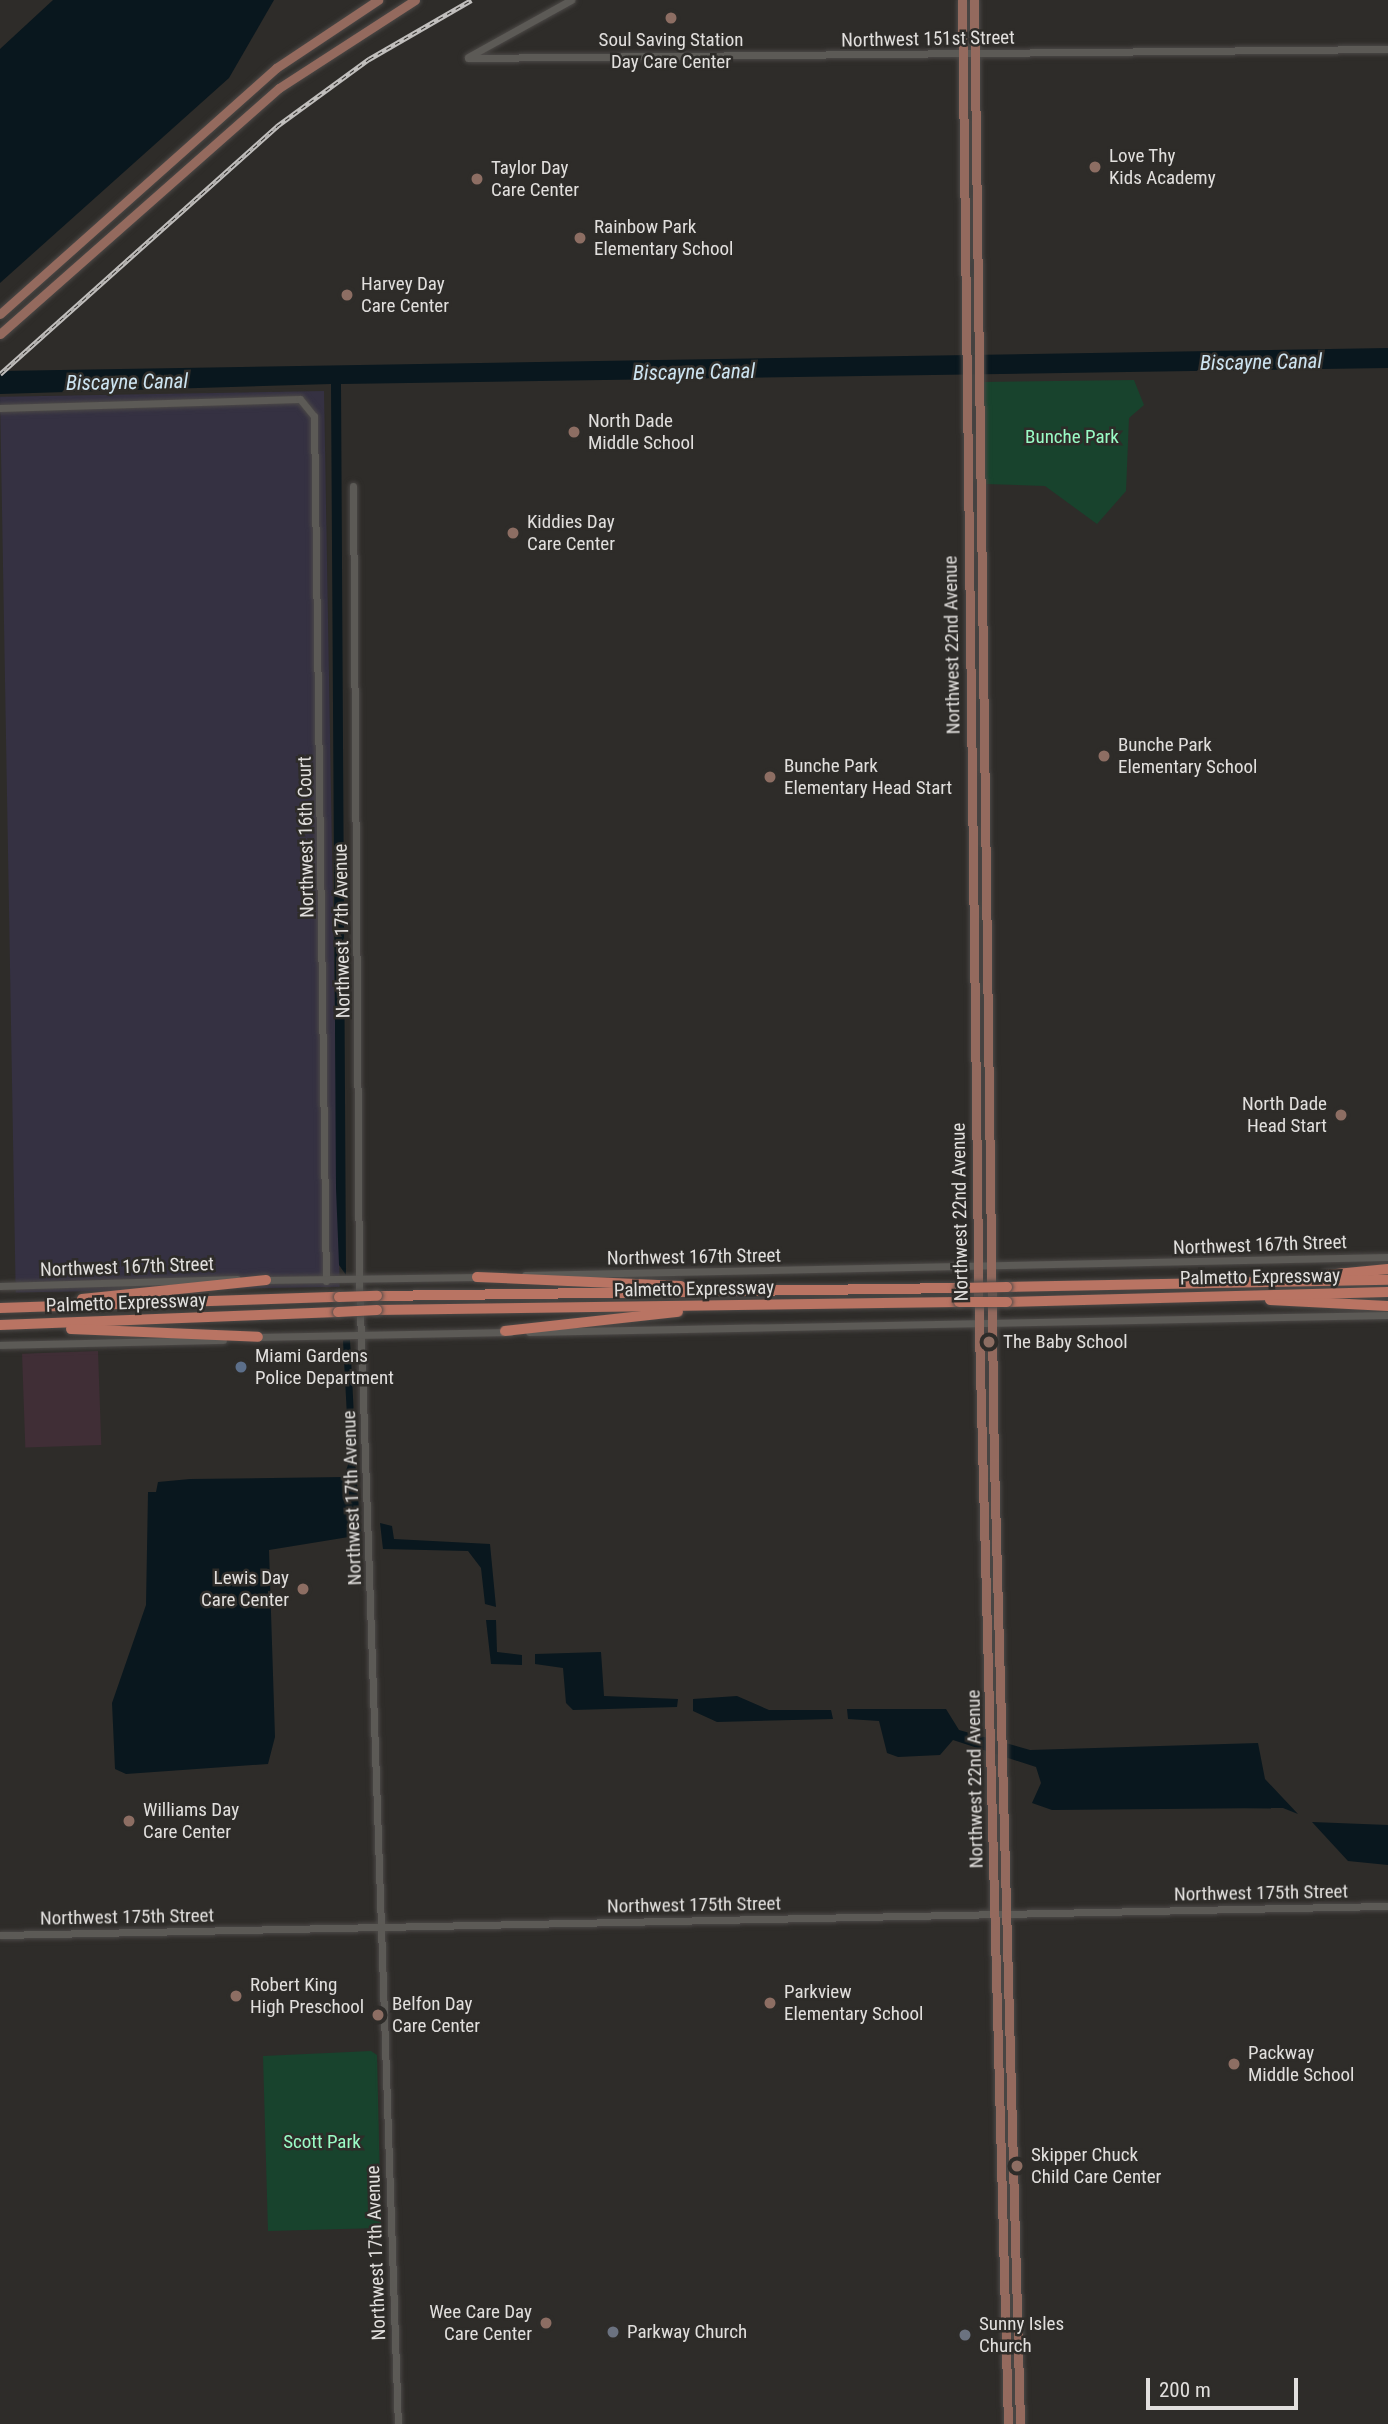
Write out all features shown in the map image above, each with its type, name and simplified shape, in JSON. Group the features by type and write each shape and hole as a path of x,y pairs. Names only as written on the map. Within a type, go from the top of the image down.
{"highway":[{"path":"1281,1280 1388,1269"},
{"path":"477,1277 719,1291"},
{"path":"55,1306 265,1280"},
{"name":"Palmetto Expressway","path":"0,1308 377,1296 1388,1280"},
{"name":"Palmetto Expressway","path":"0,1325 377,1310 1007,1302 1388,1292"},
{"path":"1224,1296 1388,1306"},
{"path":"505,1331 766,1305"},
{"path":"29,1325 258,1337"}],"main road":[{"path":"0,314 276,68 378,0"},
{"path":"0,334 279,88 415,0"},
{"name":"Northwest 22nd Avenue","path":"962,0 964,353 979,1323 1020,2422"},
{"name":"Northwest 22nd Avenue","path":"974,0 976,379 993,1322 1008,2422"},
{"path":"1008,2422 1020,2422"}],"street":[{"name":"Northwest 151st Street","path":"570,0 468,58 1388,50"},
{"name":"Northwest 16th Court","path":"0,408 300,399 314,416 326,1281"},
{"name":"Northwest 17th Avenue","path":"353,486 359,1281 398,2424"},
{"name":"Northwest 167th Street","path":"0,1286 265,1280 359,1281 1388,1257"},
{"path":"0,1345 362,1332 1388,1315"},
{"name":"Northwest 175th Street","path":"0,1936 1388,1906"}],"shaded area":[{"path":"324,391 340,1287 16,1293 0,397"},
{"path":"98,1351 101,1445 25,1448 22,1354"}],"green space":[{"name":"Bunche Park","path":"1134,380 1144,405 1129,418 1126,491 1097,524 1045,486 985,484 981,382"},
{"name":"Scott Park","path":"371,2051 377,2055 381,2228 268,2231 263,2056"}],"water":[{"path":"53,0 274,0 229,78 0,283 0,49"},
{"name":"Biscayne Canal","path":"1388,348 1388,368 341,384 346,1275 339,1265 336,1188 331,384 0,394 0,371"},
{"path":"343,1340 350,1340 355,1428 348,1428"},
{"path":"354,1446 361,1535 269,1550 275,1737 268,1764 126,1774 115,1769 112,1703 146,1605 148,1492 156,1492 158,1482 190,1479 344,1477"},
{"path":"380,1523 392,1526 394,1539 490,1544 496,1607 485,1604 481,1568 468,1551 383,1549"},
{"path":"486,1620 496,1620 497,1652 522,1655 522,1665 491,1664"},
{"path":"601,1652 604,1696 678,1699 677,1707 573,1710 566,1703 563,1668 535,1664 535,1654"},
{"path":"737,1696 769,1710 831,1710 833,1719 717,1722 693,1711 693,1699"},
{"path":"847,1709 946,1709 959,1730 1030,1750 1258,1743 1265,1779 1298,1814 1283,1808 1052,1810 1032,1803 1041,1783 1036,1767 953,1740 940,1755 898,1757 887,1753 879,1721 848,1719"},
{"path":"1312,1822 1388,1825 1388,1865 1348,1861"}],"railway":[{"path":"0,374 277,126 369,59 471,0"}],"place":[{"name":"Soul Saving Station Day Care Center","path":"671,18"},
{"name":"Love Thy Kids Academy","path":"1095,167"},
{"name":"Taylor Day Care Center","path":"477,179"},
{"name":"Rainbow Park Elementary School","path":"580,238"},
{"name":"Harvey Day Care Center","path":"347,295"},
{"name":"North Dade Middle School","path":"574,432"},
{"name":"Kiddies Day Care Center","path":"513,533"},
{"name":"Bunche Park Elementary School","path":"1104,756"},
{"name":"Bunche Park Elementary Head Start","path":"770,777"},
{"name":"North Dade Head Start","path":"1341,1115"},
{"name":"The Baby School","path":"989,1342"},
{"name":"Miami Gardens Police Department","path":"241,1367"},
{"name":"Lewis Day Care Center","path":"303,1589"},
{"name":"Williams Day Care Center","path":"129,1821"},
{"name":"Robert King High Preschool","path":"236,1996"},
{"name":"Parkview Elementary School","path":"770,2003"},
{"name":"Belfon Day Care Center","path":"378,2015"},
{"name":"Packway Middle School","path":"1234,2064"},
{"name":"Skipper Chuck Child Care Center","path":"1017,2166"},
{"name":"Wee Care Day Care Center","path":"546,2323"},
{"name":"Parkway Church","path":"613,2332"},
{"name":"Sunny Isles Church","path":"965,2335"}]}
